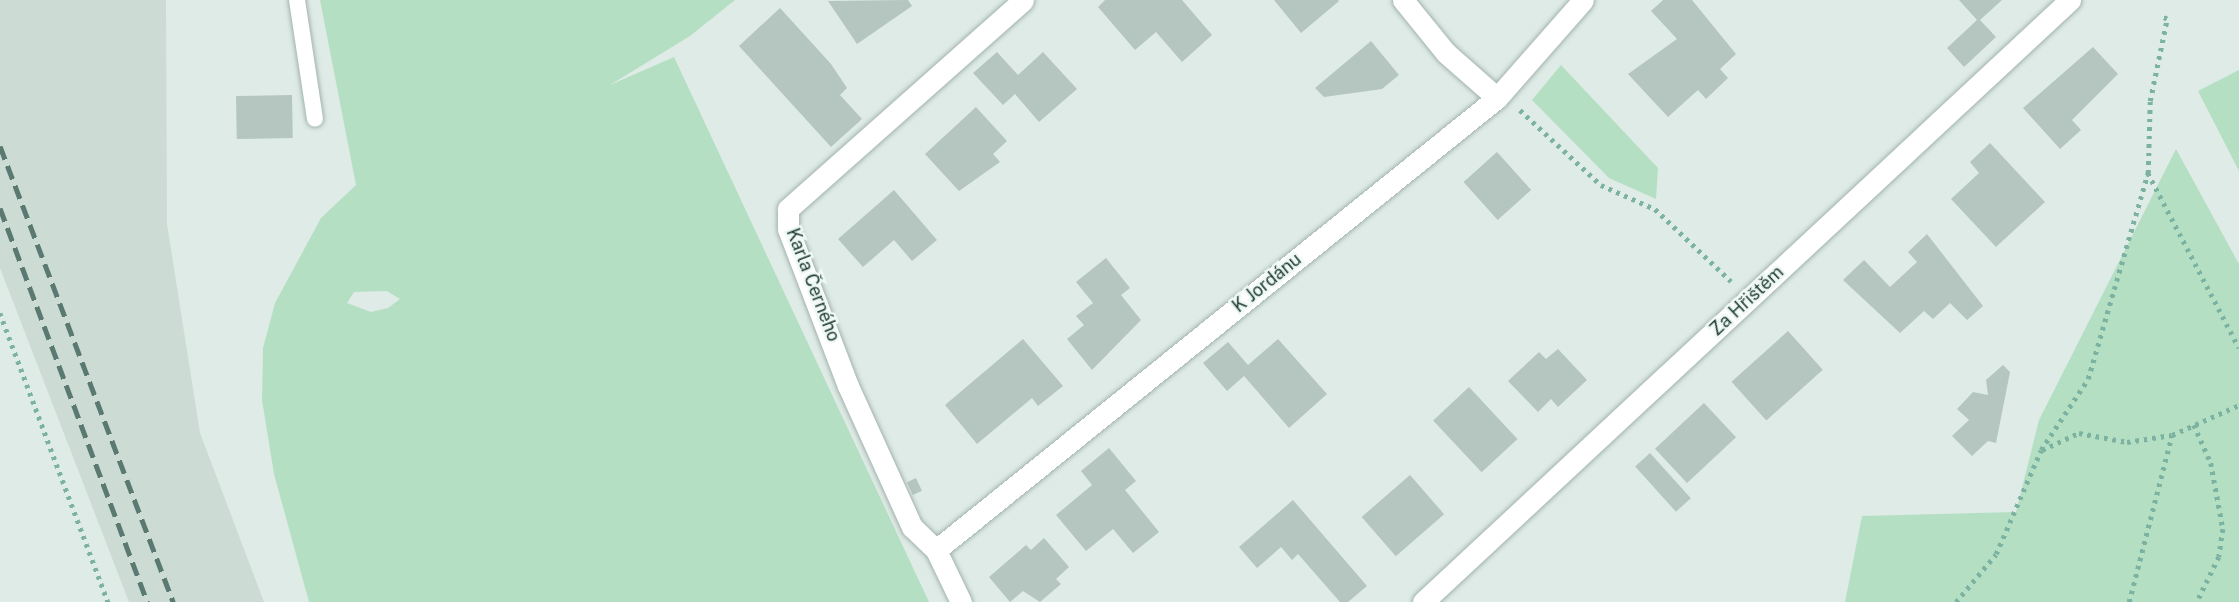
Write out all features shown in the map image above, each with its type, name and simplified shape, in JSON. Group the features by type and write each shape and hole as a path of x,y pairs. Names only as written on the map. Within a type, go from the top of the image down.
{"street":[{"name":"Karla Černého","path":"961,602 936,550 912,527 848,386 788,229 788,209 1023,0"},
{"path":"1403,0 1446,53 1497,98"},
{"name":"K Jordánu","path":"936,550 1497,98 1583,0"},
{"name":"Za Hřištěm","path":"1423,602 2070,0"}],"lane":[{"path":"297,0 315,119"}],"path":[{"path":"1956,602 1996,554 2041,450 2088,379 2148,173 2150,101 2167,19 2160,16"},
{"path":"1497,98 1529,114 1601,185 1654,209 1750,299"},
{"path":"2148,173 2239,348"},
{"path":"0,313 108,602"},
{"path":"2041,450 2079,433 2127,442 2172,435 2239,405"},
{"path":"2194,425 2222,501 2223,529 2219,557 2197,602"},
{"path":"2129,602 2172,435"}],"shaded area":[{"path":"0,0 166,0 167,224 200,433 264,602 129,602 0,268"}],"green space":[{"path":"320,0 735,0 690,36 610,85 674,57 929,602 309,602 274,474 262,400 263,348 275,303 321,218 356,185","holes":["387,291 400,299 388,308 371,312 347,303 354,292"]},
{"path":"1561,65 1658,168 1656,199 1609,178 1532,100"},
{"path":"2239,70 2239,171 2198,91"},
{"path":"2176,149 2239,264 2239,602 1845,602 1862,516 2016,512 2039,420"}],"building":[{"path":"908,0 912,6 857,44 828,1"},
{"path":"1105,0 1182,0 1212,35 1182,62 1156,32 1135,50 1098,7"},
{"path":"1274,0 1338,0 1339,1 1301,33"},
{"path":"1663,0 1692,0 1736,54 1720,69 1728,78 1706,99 1698,90 1668,117 1628,74 1677,39 1651,11"},
{"path":"1959,0 2002,0 1980,20 1996,37 1964,67 1947,48 1977,20"},
{"path":"780,8 831,64 847,88 840,95 862,119 831,147 739,46"},
{"path":"1371,41 1399,75 1382,89 1324,97 1315,88"},
{"path":"2093,47 2118,74 2072,120 2081,130 2060,149 2023,108"},
{"path":"997,52 1018,75 1043,52 1077,89 1039,122 1015,94 1003,105 973,73"},
{"path":"292,95 293,138 237,139 236,96"},
{"path":"976,107 1007,141 993,154 1000,162 959,191 925,154"},
{"path":"1990,143 2045,202 1996,247 1951,199 1979,173 1970,162"},
{"path":"1497,152 1531,190 1498,220 1464,182"},
{"path":"894,190 937,240 912,261 894,240 863,267 838,239"},
{"path":"1927,234 1983,306 1967,320 1950,303 1933,319 1924,311 1900,333 1843,280 1864,260 1890,287 1917,262 1908,252"},
{"path":"1106,258 1130,288 1121,295 1141,320 1092,370 1067,339 1084,325 1076,316 1093,303 1076,282"},
{"path":"1788,331 1823,370 1766,420 1732,382"},
{"path":"1023,339 1063,386 1038,406 1032,398 977,444 945,405"},
{"path":"1278,339 1327,394 1289,428 1244,376 1227,391 1203,363 1228,342 1248,365"},
{"path":"1558,349 1587,380 1558,407 1551,399 1538,412 1508,381 1539,352 1546,359"},
{"path":"2003,365 2010,372 1996,443 1988,441 1972,456 1952,436 1969,420 1957,409 1973,392 1988,395 1986,380"},
{"path":"1469,387 1517,439 1482,472 1433,420"},
{"path":"1704,403 1736,437 1687,483 1655,449"},
{"path":"1109,448 1136,481 1125,490 1159,532 1133,553 1113,529 1086,551 1056,515 1092,485 1081,471"},
{"path":"1650,453 1691,498 1676,512 1635,466"},
{"path":"1410,475 1444,514 1396,556 1362,517"},
{"path":"916,478 922,491 913,495 907,482"},
{"path":"1293,500 1367,586 1348,602 1340,602 1298,554 1292,560 1281,547 1257,568 1239,547"},
{"path":"1044,538 1069,567 1056,579 1061,584 1040,602 1023,591 1010,602 989,577 1026,545 1031,550"}],"railway":[{"path":"0,146 173,602"},
{"path":"0,208 147,602"}]}
